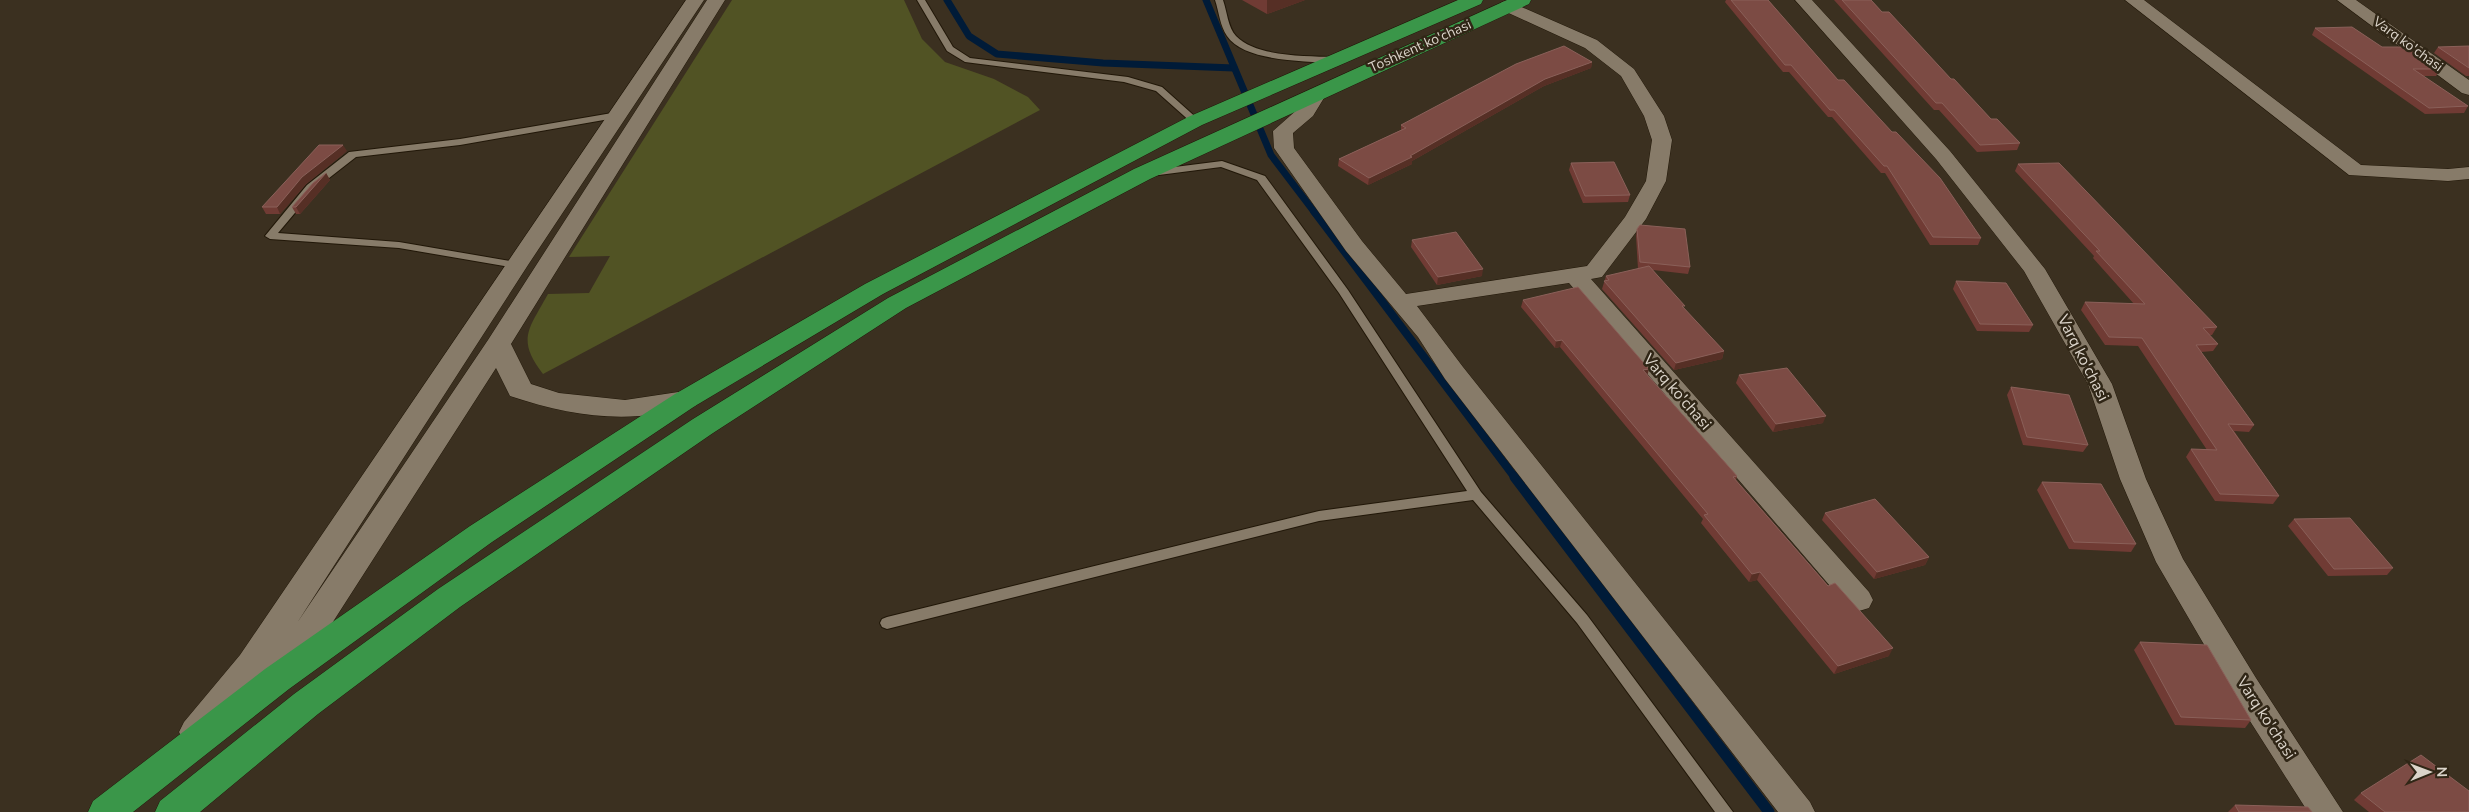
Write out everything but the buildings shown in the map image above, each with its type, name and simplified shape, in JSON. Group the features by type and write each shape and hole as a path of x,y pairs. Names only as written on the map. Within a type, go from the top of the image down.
{"highway":[{"name":"Toshkent ko'chasi","path":"1197,134 1298,75 1474,0"},
{"name":"Toshkent ko'chasi","path":"1197,134 1318,93 1515,3"},
{"path":"173,812 306,704 457,592 703,426 897,303 1142,174 1197,134"},
{"path":"106,812 277,679 481,534 685,400 874,289 1197,134"},
{"path":"277,679 306,704"}],"main road":[{"path":"166,766 252,665 516,265 695,0"},
{"path":"277,679 498,344 716,0"},
{"path":"498,344 520,390 557,402 625,409 685,400"}],"street":[{"name":"Varq ko'chasi","path":"1803,0 1943,155 2034,269 2100,384 2133,479 2170,562 2245,687 2326,812"},
{"path":"2133,0 2356,172 2448,175 2469,173"},
{"name":"Varq ko'chasi","path":"2345,0 2469,88"},
{"path":"1400,302 1594,272 1635,219 1656,181 1662,140 1654,116 1628,73 1592,44 1515,3"},
{"path":"1318,93 1306,112 1283,132 1284,148 1354,246 1400,302 1798,812"},
{"name":"Varq ko'chasi","path":"1575,275 1859,600"}],"lane":[{"path":"922,0 950,49 968,60 1125,79 1159,89 1197,134"},
{"path":"1219,0 1232,36 1246,47 1270,54 1333,60"},
{"path":"516,265 399,245 270,236 311,187 353,154 460,142 618,115"},
{"path":"1142,174 1222,164 1261,178 1344,292 1476,495 1582,619 1725,812"},
{"path":"887,624 1318,516 1476,495"}],"green space":[{"path":"732,0 904,0 922,39 945,62 994,79 1028,97 1040,110 543,374 530,352 528,343 528,334 535,316 548,294 589,293 610,256 569,257"}],"waterway":[{"path":"947,0 969,36 997,54 1103,63 1234,68"},
{"path":"1206,0 1271,155 1315,213"},
{"path":"1314,211 1516,479"},
{"path":"1515,477 1769,812"}]}
